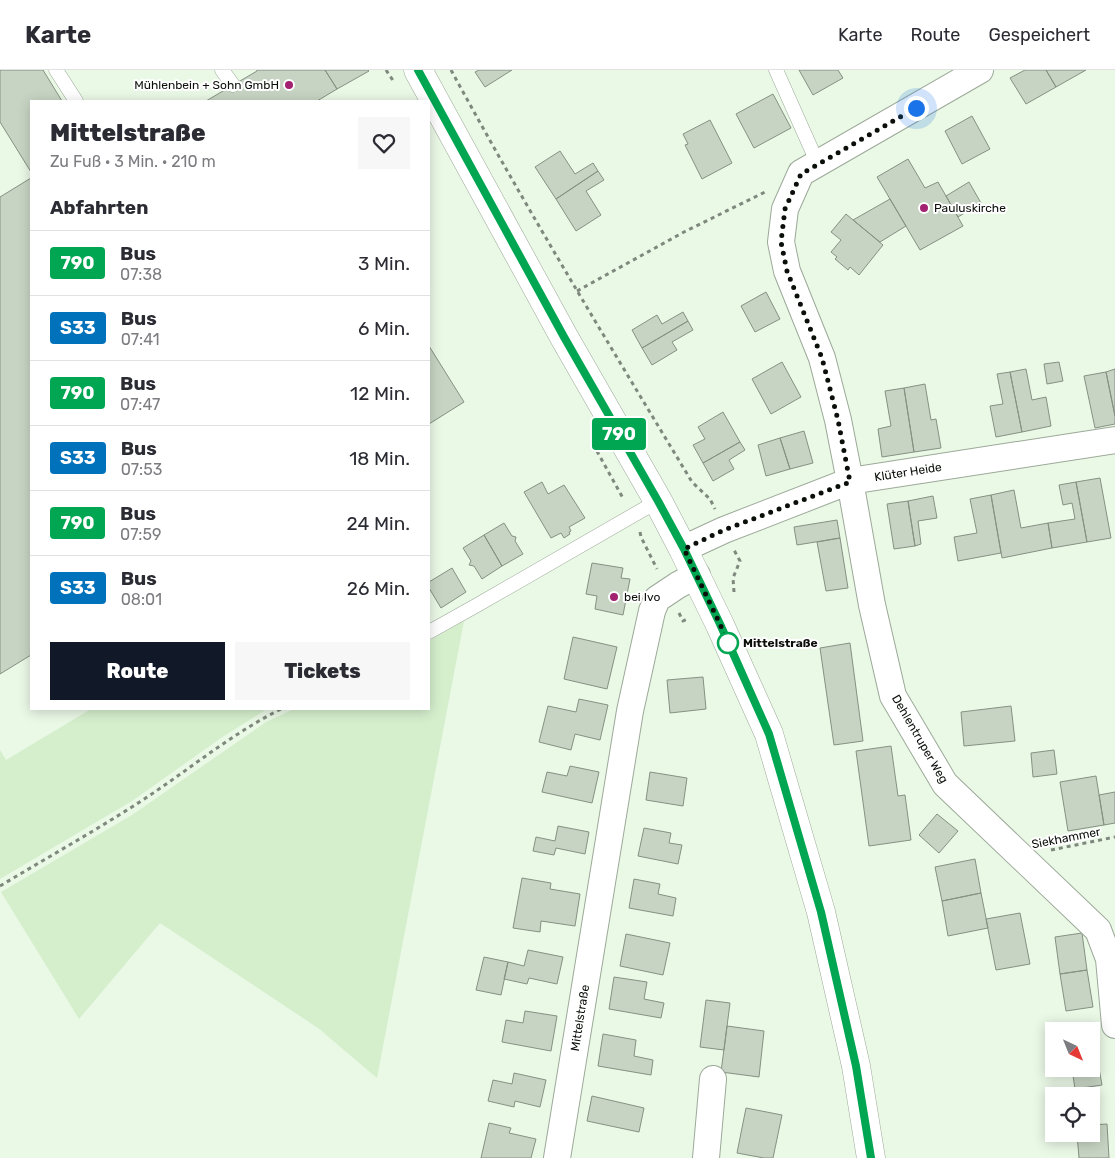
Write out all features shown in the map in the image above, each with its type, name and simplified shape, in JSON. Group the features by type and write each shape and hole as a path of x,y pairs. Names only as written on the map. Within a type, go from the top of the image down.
{"main road":[{"path":"418,70 564,337 684,549 769,734 821,912 856,1066 871,1158"}],"street":[{"name":"Dehlentruper Weg","path":"980,70 801,174 785,209 781,242 787,271 822,358 838,420 872,605 893,696 944,784 1098,930 1109,959 1115,1025"},
{"name":"Klüter Heide","path":"684,549 724,530 850,482 1115,440"},
{"name":"Mittelstraße","path":"557,1158 630,711 652,611 657,599 696,575"},
{"path":"706,1158 713,1079"}],"lane":[{"path":"56,70 75,100"},
{"path":"222,70 232,86"},
{"path":"776,70 818,164"},
{"path":"430,631 658,501"}],"path":[{"path":"451,70 577,291 692,482 710,499 724,530"},
{"path":"577,291 684,232 768,190"},
{"path":"0,886 135,805 226,742 280,710"},
{"name":"Siekhammer","path":"1021,856 1115,837"}],"green space":[{"path":"464,621 377,1078 318,1028 160,923 79,1019 1,892 132,815 266,722 292,710 430,710 430,640"},
{"path":"89,710 265,710 221,738 132,801 0,879 0,750 6,760"}],"building":[{"path":"0,70 43,70 61,100 30,100 30,170 0,122"},
{"path":"325,70 337,89 319,100 208,100 257,71"},
{"path":"325,70 368,70 369,71 337,89"},
{"path":"479,70 512,70 485,87 475,72"},
{"path":"799,70 838,70 843,78 813,95"},
{"path":"1025,70 1046,70 1056,87 1026,104 1010,78"},
{"path":"1046,70 1086,70 1056,87"},
{"path":"773,94 791,128 754,148 736,114"},
{"path":"972,116 990,149 962,164 945,131"},
{"path":"710,120 732,163 702,179 685,145 688,144 683,134"},
{"path":"560,151 575,174 593,163 598,171 556,199 535,167"},
{"name":"Pauluskirche","path":"908,159 925,188 938,182 963,226 920,250 877,177"},
{"path":"598,171 604,180 586,191 601,215 576,231 556,199"},
{"path":"30,179 30,656 0,674 0,197"},
{"path":"969,182 981,203 958,217 946,196"},
{"path":"890,199 906,226 880,242 853,220"},
{"path":"846,214 883,245 859,275 850,267 848,270 835,259 837,257 831,252 841,240 831,232"},
{"path":"766,292 780,319 755,332 741,306"},
{"path":"683,312 688,321 642,348 632,330 657,315 662,324"},
{"path":"688,321 693,330 672,342 677,350 652,365 642,348"},
{"path":"430,348 464,402 430,423"},
{"path":"782,362 801,397 771,414 752,379"},
{"path":"1059,362 1063,381 1047,384 1044,364"},
{"path":"1026,369 1032,400 1046,397 1051,426 1022,432 1010,372"},
{"path":"1115,369 1115,416 1106,372"},
{"path":"1010,372 1022,432 996,437 990,406 1003,404 997,374"},
{"path":"1106,372 1115,424 1095,428 1084,376"},
{"path":"925,384 931,420 936,419 941,448 914,452 904,388"},
{"path":"904,388 914,452 882,457 878,429 891,426 885,391"},
{"path":"723,412 740,442 703,463 693,445 705,439 698,427"},
{"path":"804,431 813,463 790,469 780,438"},
{"path":"780,438 790,469 766,476 758,445"},
{"path":"740,442 745,450 729,460 734,469 713,481 703,463"},
{"path":"1100,478 1111,538 1087,542 1076,482"},
{"path":"542,482 548,494 564,485 585,518 569,527 570,534 564,538 561,533 551,538 524,492"},
{"path":"1076,482 1087,542 1052,548 1048,523 1075,519 1072,503 1063,505 1059,485"},
{"path":"1014,490 1021,528 1048,523 1052,548 1002,558 991,495"},
{"path":"991,495 1001,553 958,561 954,537 977,533 970,499"},
{"path":"933,496 937,518 918,521 921,544 915,546 908,501"},
{"path":"908,501 915,546 894,549 887,504"},
{"path":"837,520 840,538 797,545 794,527"},
{"path":"504,523 512,536 516,537 515,541 523,554 502,566 484,535"},
{"path":"484,535 502,566 482,579 474,566 469,565 471,561 463,548"},
{"path":"840,538 848,588 826,591 817,542"},
{"path":"592,563 623,568 621,578 630,579 623,615 595,609 597,596 586,594"},
{"path":"452,568 466,592 441,608 430,590 430,581"},
{"path":"573,637 617,647 607,689 564,679"},
{"path":"850,643 863,741 834,745 820,648"},
{"path":"703,677 706,709 670,713 667,680"},
{"path":"579,699 608,705 600,740 575,734 571,750 539,742 548,706 576,712"},
{"path":"1011,706 1015,741 964,746 961,712"},
{"path":"891,746 898,796 905,795 911,840 869,846 856,751"},
{"path":"1054,750 1057,774 1033,777 1031,753"},
{"path":"570,766 599,772 592,803 542,792 547,772 567,776"},
{"path":"650,772 687,778 683,806 646,800"},
{"path":"1096,776 1104,825 1068,831 1060,782"},
{"path":"1115,792 1115,823 1104,825 1099,795"},
{"path":"937,814 958,831 939,853 919,835"},
{"path":"558,826 589,832 585,854 556,848 554,855 533,851 536,837 555,841"},
{"path":"644,828 671,833 669,843 682,845 678,864 638,856"},
{"path":"975,859 981,893 942,901 935,867"},
{"path":"522,878 551,883 550,889 580,894 575,926 541,921 540,932 513,928"},
{"path":"634,879 660,884 658,894 676,898 673,916 629,908"},
{"path":"981,893 988,928 948,936 942,901"},
{"path":"1020,913 1030,964 996,970 986,919"},
{"path":"1082,933 1087,970 1060,974 1055,937"},
{"path":"626,934 670,943 663,975 620,966"},
{"path":"528,950 563,957 557,984 529,978 527,984 504,979 508,962 524,966"},
{"path":"484,957 508,962 501,995 476,990"},
{"path":"1087,970 1093,1007 1066,1011 1060,974"},
{"path":"614,977 647,982 644,999 664,1003 661,1018 609,1009"},
{"path":"706,1000 730,1003 724,1050 700,1047"},
{"path":"525,1011 557,1016 551,1051 502,1042 506,1020 523,1023"},
{"path":"727,1026 764,1031 759,1077 721,1072"},
{"path":"603,1034 636,1040 634,1056 653,1060 651,1075 598,1066"},
{"path":"514,1073 546,1080 540,1107 515,1101 514,1107 488,1101 493,1080 512,1084"},
{"path":"1100,1074 1102,1085 1075,1087 1073,1078 1100,1078"},
{"path":"592,1096 644,1108 639,1132 587,1121"},
{"path":"746,1108 782,1115 773,1158 737,1153"},
{"path":"489,1123 511,1128 509,1133 536,1139 531,1158 481,1158"},
{"path":"1100,1124 1107,1124 1109,1158 1079,1158 1078,1142 1100,1142"}],"bus line":[{"name":"790","path":"418,70 564,337 684,549 769,734 821,912 856,1066 871,1158"}],"place":[{"name":"Mühlenbein + Sohn GmbH","path":"289,85"},
{"name":"Pauluskirche","path":"924,208"},
{"name":"bei Ivo","path":"614,597"},
{"name":"Mittelstraße","path":"728,643"}],"route":[{"path":"728,643 684,549 724,530 850,482 838,420 822,358 787,271 781,242 785,209 801,174 916,108"}]}
